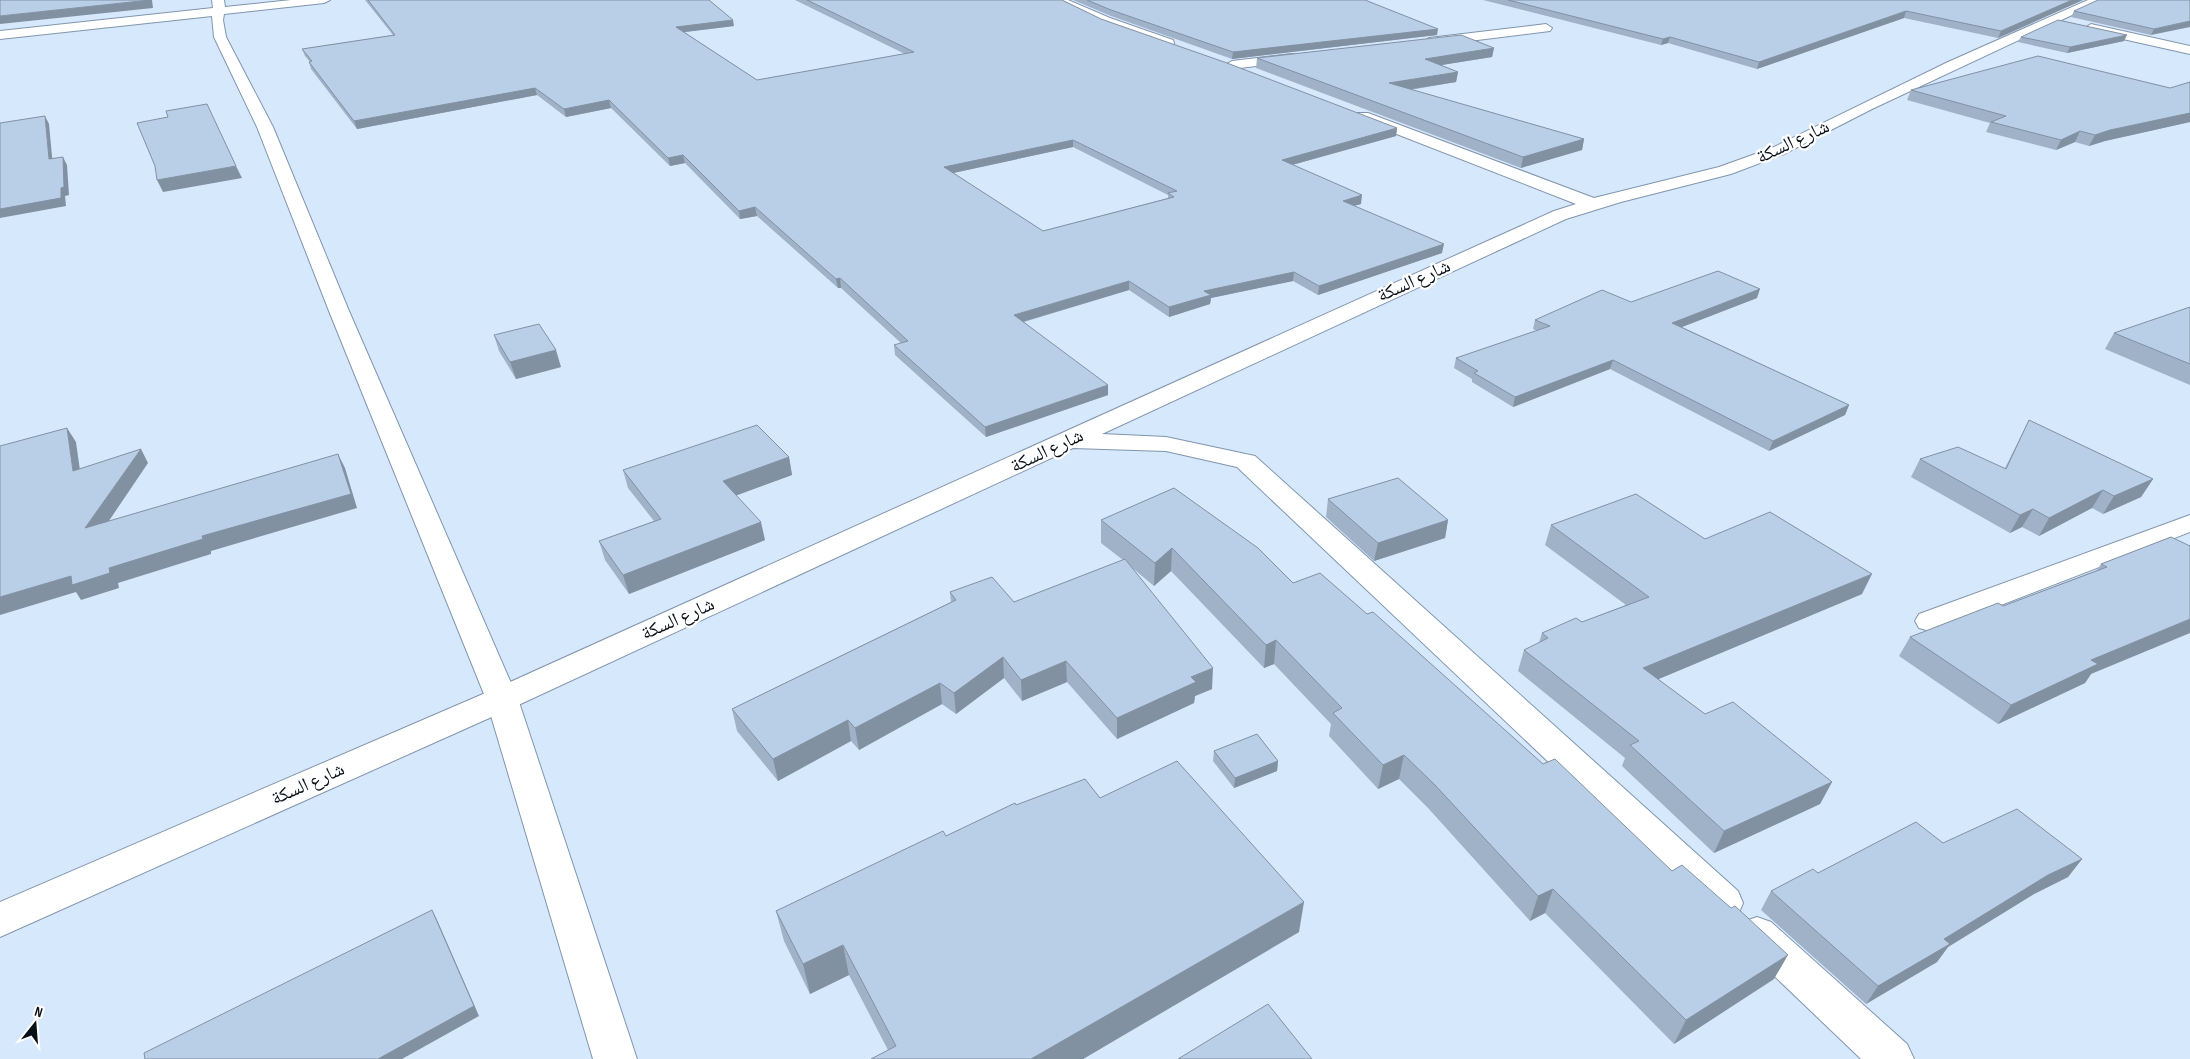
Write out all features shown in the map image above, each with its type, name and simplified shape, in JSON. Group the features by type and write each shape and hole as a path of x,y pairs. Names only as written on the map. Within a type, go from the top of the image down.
{"street":[{"path":"0,35 259,0"},
{"path":"0,29 219,5 324,0"},
{"path":"1058,0 1180,47"},
{"name":"شارع السكة","path":"0,920 502,699 1560,215 1590,203 1719,172 1778,151 1865,107 2052,19 2098,0"},
{"path":"219,5 217,20 220,38 265,127 502,699 615,1059"},
{"path":"2052,19 2190,50"},
{"path":"1418,43 1546,28"},
{"path":"1232,65 1300,57"},
{"path":"1214,59 1259,76"},
{"path":"1351,111 1590,203"},
{"path":"1071,440 1166,444 1246,461 1892,1059"},
{"path":"1930,621 2190,523"}],"building":[{"path":"0,0 150,0 0,16"},
{"path":"368,0 709,0 733,20 676,27 757,80 914,52 807,0 1062,0 1101,19 1227,63 1397,128 1282,160 1362,195 1343,201 1444,244 1319,286 1294,272 1204,291 1211,295 1169,307 1129,281 1014,315 1108,385 985,427 894,345 908,341 840,278 836,279 755,207 739,211 683,155 668,158 609,100 564,109 535,88 354,121 309,62 312,61 302,49 395,35","holes":["1073,140 1177,191 1168,193 1174,197 1043,231 944,167"]},
{"path":"1087,0 1365,0 1438,29 1233,52"},
{"path":"1508,0 2072,0 2001,31 1906,11 1759,62 1670,37 1663,39"},
{"path":"2098,0 2190,0 2190,21 2154,29 2074,11"},
{"path":"2058,20 2127,35 2070,47 2021,37"},
{"path":"1461,35 1494,48 1425,59 1458,72 1389,83 1584,139 1523,157 1257,58"},
{"path":"2038,56 2170,88 2190,82 2190,113 2095,135 2080,131 2061,140 1991,122 2006,116 1911,90"},
{"path":"207,104 236,166 157,180 155,166 137,123 168,117 166,111"},
{"path":"45,116 49,159 63,157 64,187 61,188 61,198 0,209 0,123"},
{"path":"1718,271 1760,289 1672,323 1849,405 1773,441 1613,360 1515,397 1474,373 1478,371 1456,358 1550,326 1535,320 1602,290 1631,302"},
{"path":"2190,307 2190,364 2114,333"},
{"path":"539,324 556,350 510,362 494,335"},
{"path":"2029,420 2153,479 2114,496 2103,490 2049,518 2033,509 2020,515 1920,459 1958,447 2006,469"},
{"path":"757,425 789,457 723,481 761,522 623,575 599,541 661,519 623,470"},
{"path":"67,428 73,471 141,449 85,528 338,454 351,494 202,536 203,539 109,568 110,573 72,585 71,576 0,597 0,446"},
{"path":"1398,478 1448,520 1378,543 1328,499"},
{"path":"1174,488 1258,548 1293,583 1320,573 1367,614 1373,612 1543,764 1555,759 1672,871 1682,865 1731,908 1735,906 1788,955 1686,1020 1553,889 1538,896 1434,784 1404,755 1383,765 1333,713 1342,708 1276,640 1266,645 1172,548 1155,563 1101,520"},
{"path":"1636,494 1705,539 1770,512 1872,574 1643,668 1705,714 1733,702 1832,782 1724,831 1630,745 1639,741 1524,650 1548,638 1542,633 1576,618 1582,622 1649,597 1551,525"},
{"path":"2171,537 2190,546 2190,619 2091,660 2098,664 2011,705 1910,637 1998,603 2003,606 2107,567 2101,564"},
{"path":"1125,559 1213,668 1191,677 1196,682 1117,718 1066,661 1021,680 1003,657 954,693 940,683 855,728 848,720 773,759 732,709 956,600 950,592 992,577 1014,602"},
{"path":"1257,734 1278,761 1235,778 1214,751"},
{"path":"1177,761 1304,902 1031,1059 871,1059 896,1046 843,945 803,964 776,911 943,831 946,836 1015,803 1016,805 1085,779 1100,798"},
{"path":"2017,809 2082,859 2048,875 1944,939 1950,944 1878,986 1771,891 1813,869 1818,873 1916,822 1943,843"},
{"path":"432,910 474,1006 378,1059 145,1059 144,1053"},
{"path":"1268,1004 1312,1059 1178,1059"}]}
